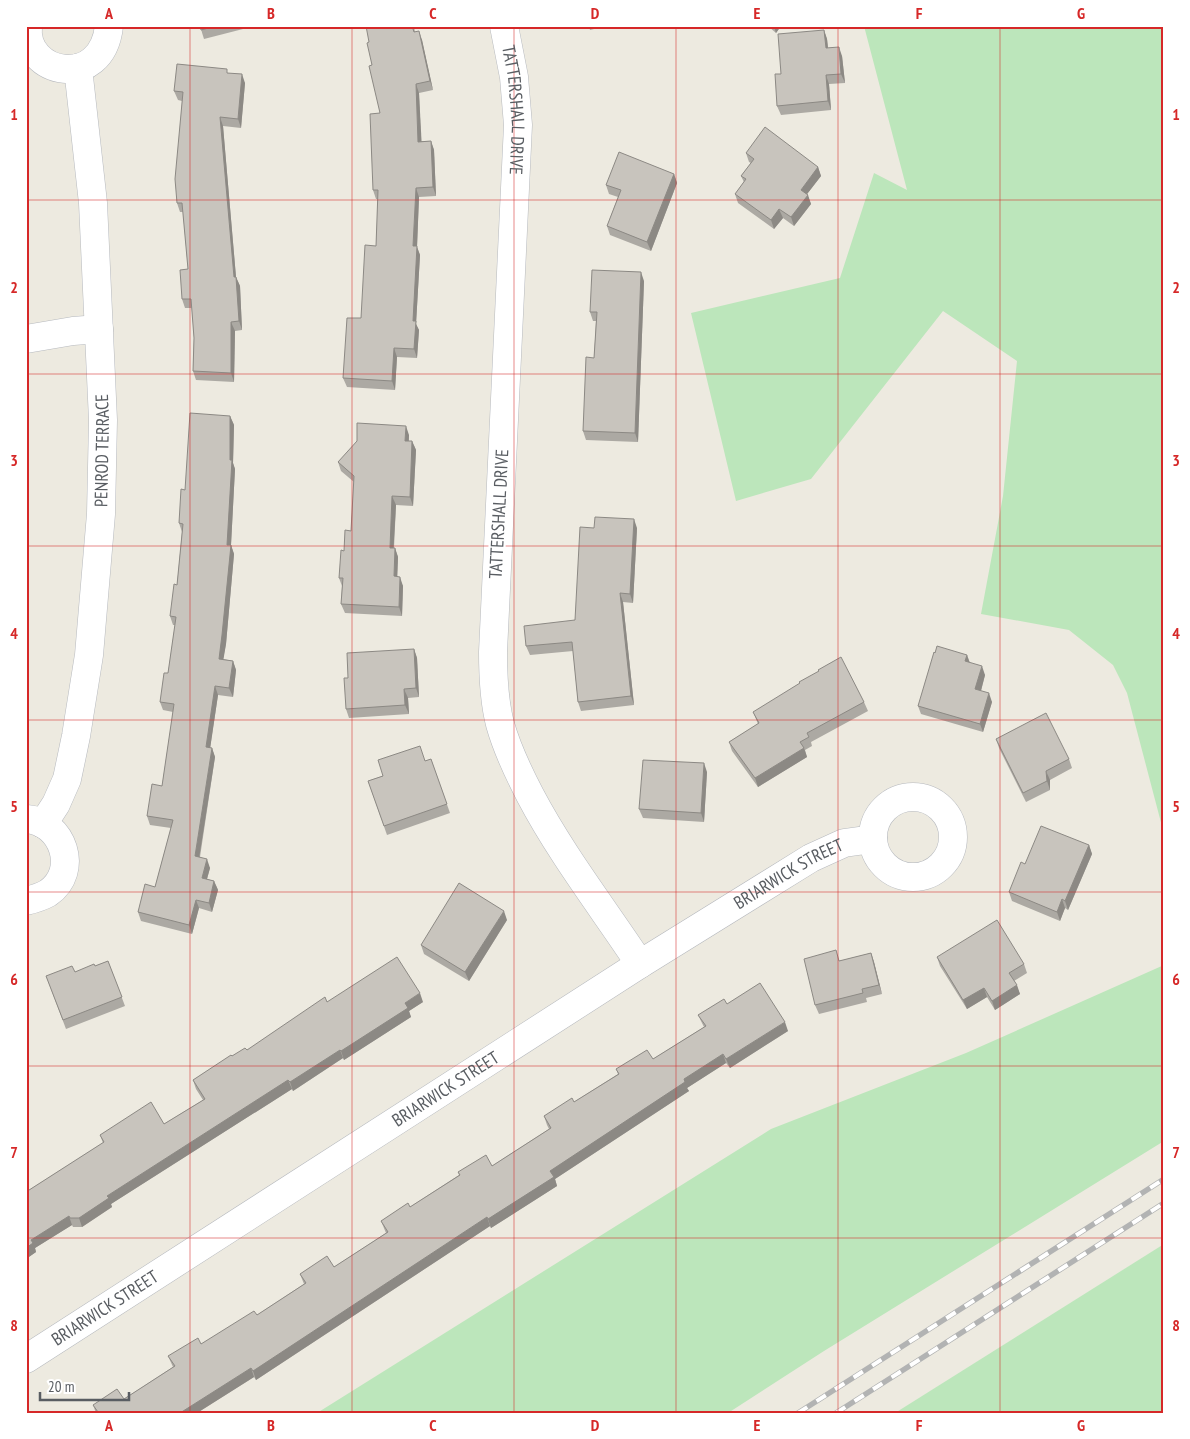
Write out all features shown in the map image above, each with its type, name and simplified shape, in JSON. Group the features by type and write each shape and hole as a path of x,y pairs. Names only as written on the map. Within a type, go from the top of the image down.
{"street":[{"path":"28,26 30,42 36,54 45,63 57,68 70,70 82,67 94,60 108,39 109,26"},
{"name":"TATTERSHALL DRIVE","path":"504,26 514,77 518,125 493,652 496,704 500,724 511,756 536,806 560,846 640,964"},
{"name":"PENROD TERRACE","path":"35,821 56,804 68,779 89,655 101,514 103,451 93,203 78,68"},
{"path":"26,339 99,329"},
{"path":"26,901 39,898 50,892 59,882 64,870 65,857 62,843 54,832 35,821"},
{"name":"BRIARWICK STREET","path":"26,1359 640,964 811,858 844,843 873,839"}],"green space":[{"path":"864,26 1164,26 1164,834 1127,693 1113,665 1069,630 981,614 1003,496 1017,361 943,311 811,479 736,501 691,313 840,278 874,173 907,190"},
{"path":"1164,965 1164,1141 824,1351 728,1413 317,1413 771,1129 966,1053"},
{"path":"1164,1244 1164,1413 895,1413"}],"building":[{"path":"200,26 216,26 201,30"},
{"path":"366,26 412,26 414,32 419,31 430,81 416,84 418,142 431,141 433,187 416,188 413,246 417,246 413,321 416,321 414,349 394,348 392,381 343,378 347,318 361,318 365,245 376,246 378,190 373,190 370,114 380,113 369,66 372,65 367,43 369,42"},
{"path":"824,30 826,48 839,47 841,74 826,75 828,101 777,106 775,74 781,74 778,34"},
{"path":"177,64 227,69 227,73 242,74 238,119 220,117 239,321 231,322 231,373 193,371 194,338 191,299 182,299 180,270 188,269 182,203 177,203 175,179 183,92 174,91"},
{"path":"765,127 818,167 801,190 808,195 791,217 779,209 771,220 735,194 746,179 741,176 754,159 746,153"},
{"path":"619,152 674,174 647,242 607,226 621,190 606,185"},
{"path":"592,270 641,272 635,433 583,431 586,357 594,358 597,312 590,312"},
{"path":"190,413 230,416 230,460 232,460 227,545 231,545 219,659 233,661 229,688 215,686 206,747 212,748 195,856 207,859 202,878 214,881 209,903 196,900 189,925 138,912 145,884 155,887 173,820 147,816 152,784 162,786 174,704 160,702 164,673 168,673 176,617 170,616 174,584 177,585 183,524 179,523 181,489 185,490"},
{"path":"357,423 406,426 405,441 412,441 410,497 392,496 390,548 395,548 394,576 400,577 399,607 341,604 343,578 339,578 341,550 344,551 345,530 351,531 354,476 338,462 357,441"},
{"path":"595,517 634,519 630,594 620,593 631,696 578,702 572,642 526,646 524,626 575,620 580,527 594,528"},
{"path":"937,646 967,655 965,661 982,666 975,689 989,693 980,724 918,706"},
{"path":"414,649 416,688 404,689 405,705 346,709 344,678 348,678 347,653"},
{"path":"841,657 864,702 807,733 809,737 800,742 804,748 755,778 729,742 759,723 753,712"},
{"path":"1046,713 1069,759 1046,771 1047,781 1023,793 996,739"},
{"path":"420,746 425,761 431,759 447,804 384,826 368,781 383,776 378,760"},
{"path":"643,760 704,763 701,813 639,809"},
{"path":"1041,826 1089,845 1065,901 1062,899 1057,912 1009,892 1021,862 1025,864"},
{"path":"459,883 504,911 465,972 421,945"},
{"path":"997,920 1024,964 1009,973 1017,985 992,1001 984,988 963,1000 937,957"},
{"path":"836,950 839,961 871,953 879,985 862,989 863,993 815,1005 804,959"},
{"path":"397,957 420,993 405,1003 408,1008 290,1082 288,1080 107,1196 109,1198 79,1218 70,1218 69,1216 31,1240 33,1243 26,1248 26,1192 104,1142 100,1135 151,1102 164,1124 205,1099 193,1080 231,1055 245,1048 247,1050 325,997 327,1002"},
{"path":"108,961 122,997 63,1020 46,976 72,966 75,972 94,964 95,966"},
{"path":"760,983 785,1022 726,1059 723,1054 684,1079 685,1082 550,1171 554,1177 488,1219 487,1217 253,1371 251,1368 180,1413 97,1413 93,1405 117,1389 124,1399 175,1366 168,1356 198,1338 201,1344 254,1311 257,1315 306,1283 300,1274 327,1256 334,1267 388,1232 381,1221 408,1203 410,1207 460,1175 458,1172 486,1155 492,1166 551,1128 544,1116 572,1098 574,1102 619,1074 616,1069 647,1050 653,1059 706,1026 698,1015 724,999 727,1004"}],"railway":[{"path":"798,1413 1164,1179"},
{"path":"836,1413 1164,1203"}]}
